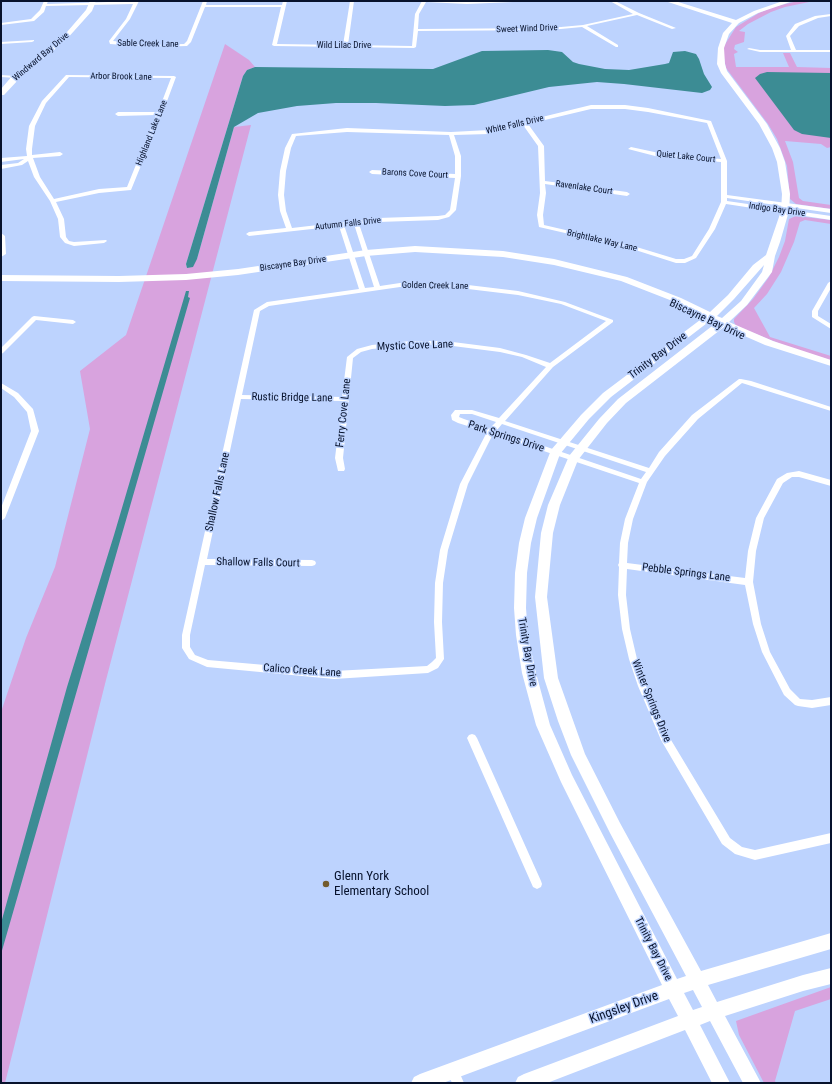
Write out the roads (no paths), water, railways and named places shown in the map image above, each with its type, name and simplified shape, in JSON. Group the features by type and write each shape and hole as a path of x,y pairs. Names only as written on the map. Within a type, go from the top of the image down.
{"street":[{"path":"345,46 352,1"},
{"path":"416,30 417,14 425,1 467,3 513,1"},
{"path":"612,1 637,14 674,28"},
{"path":"668,1 737,22"},
{"name":"Trinity Bay Drive","path":"721,1083 566,778 543,725 529,673 522,635 520,608 521,573 525,543 542,486 559,448 585,417 607,395 715,321 744,303 767,272 770,256 776,242 785,208 785,180 776,148 764,124 731,81 721,64 720,48 726,33 737,22 756,12 790,1"},
{"name":"Windward Bay Drive","path":"1,93 16,77 64,40 89,11 92,2"},
{"path":"1,24 32,20 37,17 45,3 137,2"},
{"name":"Sable Creek Lane","path":"137,2 128,19 111,41 112,43 152,46 185,45 189,42 204,3"},
{"path":"204,3 285,4"},
{"name":"Wild Lilac Drive","path":"285,4 274,45 414,46 416,30"},
{"name":"Sweet Wind Drive","path":"416,30 508,30 583,26 637,14"},
{"path":"794,51 788,36 797,24 817,17 831,15"},
{"path":"583,26 616,46"},
{"path":"1,43 32,41"},
{"path":"749,49 760,51 831,51"},
{"path":"1,76 16,77"},
{"name":"Arbor Brook Lane","path":"30,158 28,149 32,126 44,102 68,76 174,77"},
{"name":"Highland Lake Lane","path":"53,201 99,191 129,189 161,113 174,77"},
{"name":"White Falls Drive","path":"290,230 283,211 281,195 283,171 288,148 294,134 347,130 451,134 490,132 574,110 602,106 648,110 709,122"},
{"path":"118,114 161,113"},
{"name":"Quiet Lake Court","path":"631,149 659,155 724,161 709,122"},
{"path":"525,124 541,146 542,182"},
{"path":"451,134 458,156 458,176"},
{"path":"1,160 60,154"},
{"path":"1,167 20,164 30,158"},
{"path":"30,158 37,177 53,201 61,219 63,236 67,242 74,244 104,241"},
{"path":"724,161 724,199"},
{"name":"Barons Cove Court","path":"372,172 458,176"},
{"name":"Autumn Falls Drive","path":"249,234 399,218 438,218 447,216 453,210 458,176"},
{"name":"Ravenlake Court","path":"542,182 627,194"},
{"name":"Brightlake Way Lane","path":"542,182 543,193 540,215 541,226 628,246 668,260 685,261 694,257 712,229 724,199"},
{"name":"Indigo Bay Drive","path":"724,199 785,208 831,218"},
{"name":"Indigo Bay Drive","path":"785,208 831,211"},
{"path":"356,222 377,288"},
{"path":"341,224 362,290"},
{"path":"1,236 1,254"},
{"name":"Biscayne Bay Drive","path":"1,278 119,280 186,277 238,272 366,253 415,250 475,252 531,258 584,269 658,297 769,343 831,363"},
{"path":"831,283 815,311 815,318 831,326"},
{"name":"Golden Creek Lane","path":"257,310 267,304 377,288 423,285 495,289 563,303 611,321 551,366"},
{"name":"Shallow Falls Lane","path":"207,663 192,657 186,648 186,635 257,310"},
{"path":"1,352 34,318 73,322"},
{"name":"Trinity Bay Drive","path":"715,321 622,401 603,421 577,454 554,505 547,533 543,562 541,597 551,678 565,722 578,755 615,828 752,1083"},
{"name":"Biscayne Bay Drive","path":"715,321 764,346 802,360 831,368"},
{"name":"Mystic Cove Lane","path":"350,357 359,350 372,347 445,343 500,350 524,356 551,366"},
{"name":"Ferry Cove Lane","path":"341,469 339,458 350,357"},
{"path":"491,432 551,366"},
{"name":"Winter Springs Drive","path":"831,408 749,383 741,382 695,417 662,454 650,471 643,482 629,519 624,543 622,565 622,595 626,629 642,686 664,737 726,841 739,851 755,855 831,838"},
{"path":"1,385 16,395 30,411 35,431 1,518"},
{"name":"Rustic Bridge Lane","path":"238,397 345,399"},
{"name":"Park Springs Drive","path":"643,482 577,454 559,448 491,432 461,421 455,418 455,415 458,412 465,411 500,422 559,448 577,454 650,471"},
{"name":"Calico Creek Lane","path":"207,663 334,675 428,669 435,665 440,659 438,622 440,583 444,550 464,484 491,432"},
{"path":"831,483 799,474 790,476 780,481 760,518 752,552 749,582 757,624 766,652 787,692 798,702 812,704 831,701"},
{"name":"Shallow Falls Court","path":"203,562 312,563"},
{"name":"Pebble Springs Lane","path":"622,565 749,582"},
{"path":"472,738 537,884"},
{"name":"Kingsley Drive","path":"420,1083 456,1077 697,980 831,941"},
{"path":"524,1083 714,1011 803,983 831,976"}],"place":[{"name":"Glenn York Elementary School","path":"326,884"}]}
